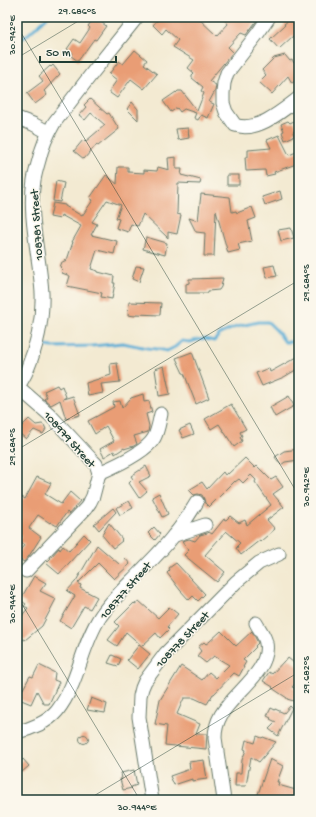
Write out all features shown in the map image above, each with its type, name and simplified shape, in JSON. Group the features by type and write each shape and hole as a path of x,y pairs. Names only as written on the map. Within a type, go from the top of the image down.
{"street":[{"name":"108781 Street","path":"17,388 27,371 33,356 40,324 42,293 33,209 33,193 34,180 48,132 137,17"},
{"path":"269,17 227,73 223,93 223,103 226,112 235,125 246,128 257,125 280,112 299,98"},
{"path":"17,118 48,132"},
{"name":"108979 Street","path":"17,388 49,414 96,464 99,473 93,496 86,508 26,571"},
{"path":"99,473 123,462 151,443 156,435 161,414"},
{"name":"108777 Street","path":"17,732 39,724 56,712 69,692 83,652 100,617 110,604 175,535 197,502"},
{"path":"175,535 205,525"},
{"name":"108778 Street","path":"152,800 139,707 140,696 145,682 166,653 246,572 259,563 279,554"},
{"path":"224,800 215,731 222,714 233,699 256,674 262,663 266,651 266,641 256,623"}],"building":[{"path":"95,17 106,26 96,40 94,39 78,61 71,56 73,53 67,49 74,39 80,43 90,28 88,26"},
{"path":"160,17 197,17 217,36 228,24 223,17 256,17 258,19 246,35 241,33 228,47 233,52 209,81 216,85 215,91 209,102 214,104 208,118 201,115 198,120 194,118 196,113 184,109 180,112 177,108 171,112 163,101 176,92 182,91 197,111 204,93 201,91 203,87 192,78 194,73 188,68 194,60 173,47 178,40 166,29 162,34 153,25"},
{"path":"293,17 299,17 299,44 293,36 279,49 270,39"},
{"path":"135,50 147,60 144,64 157,74 144,89 131,79 117,98 110,93 110,90 117,80 109,74 119,61 123,64"},
{"path":"285,55 294,63 299,61 299,79 292,83 288,76 272,94 259,82 266,75 262,70 274,58"},
{"path":"53,65 60,74 44,91 47,95 35,104 27,93 43,81 39,76"},
{"path":"90,99 107,114 109,113 119,129 98,146 97,144 84,159 74,151 83,140 85,142 105,125 91,113 85,120 79,115 86,107 84,105"},
{"path":"132,102 138,109 138,120 127,109"},
{"path":"288,121 290,123 294,121 298,130 293,132 294,136 285,140 282,132 284,131 281,124"},
{"path":"188,128 189,138 178,140 176,129"},
{"path":"279,135 289,155 299,151 299,163 274,172 275,174 266,176 265,170 246,171 245,157 248,157 248,150 271,148 267,140"},
{"path":"176,157 176,169 182,169 181,175 201,180 200,184 178,183 177,214 181,215 177,234 168,232 168,238 143,214 138,226 131,224 128,232 116,228 119,219 116,218 121,205 107,200 92,222 97,224 91,235 117,241 114,254 97,250 91,269 114,276 113,283 115,283 112,299 101,297 102,293 67,286 70,276 62,273 63,270 60,267 62,262 67,260 72,242 81,226 61,215 60,219 50,217 53,203 65,205 82,216 93,200 90,198 106,175 117,184 118,167 128,167 128,172 144,173 144,170 157,171 158,167 169,170 168,158"},
{"path":"227,175 239,175 239,185 227,185"},
{"path":"56,181 64,183 60,202 53,201"},
{"path":"280,191 282,199 265,205 262,197"},
{"path":"201,194 230,197 232,212 236,211 237,213 252,207 256,218 248,221 252,241 238,244 240,250 228,253 216,211 214,256 204,256 205,233 196,232 189,218 198,221"},
{"path":"291,228 294,238 281,241 278,230"},
{"path":"146,237 167,243 165,255 143,249"},
{"path":"274,265 277,276 267,278 264,267"},
{"path":"136,266 144,267 139,282 132,279"},
{"path":"223,278 219,290 208,291 208,293 186,293 186,284 189,283 189,279"},
{"path":"129,302 161,303 160,315 128,315"},
{"path":"192,352 209,398 196,404 184,373 176,358"},
{"path":"299,356 299,368 284,377 262,386 256,373 269,368 270,372"},
{"path":"117,363 120,382 101,384 103,393 88,396 86,383 111,375 110,364"},
{"path":"164,366 170,394 159,396 155,369"},
{"path":"57,385 59,388 62,386 66,397 63,399 73,396 80,415 66,419 60,400 51,405 44,399 47,397 44,391"},
{"path":"143,394 144,402 149,401 152,412 146,414 149,426 148,432 134,436 137,444 134,446 124,448 115,454 114,451 104,457 100,449 114,441 106,426 95,434 88,421 114,407 113,402 120,401 122,408 131,398"},
{"path":"289,396 294,406 275,417 270,407"},
{"path":"231,404 246,429 240,432 242,441 234,447 219,424 211,429 205,419"},
{"path":"29,419 36,425 44,425 46,429 43,434 34,430 26,439 19,433 22,429 20,428"},
{"path":"190,425 194,434 183,438 179,430"},
{"path":"299,449 299,460 285,462 281,465 275,457 284,451"},
{"path":"245,458 255,468 257,466 271,480 276,477 283,487 273,494 284,507 267,520 275,529 241,555 236,548 240,543 226,531 205,555 225,572 217,582 184,555 189,550 182,541 189,539 195,541 200,535 209,532 212,534 224,519 226,520 230,516 239,523 245,520 247,525 271,505 255,482 256,480 251,475 243,483 239,479 235,481 209,507 205,503 202,495 194,495 189,490 202,482 207,489 223,472 225,475 228,474"},
{"path":"146,466 151,476 139,482 147,491 139,498 129,483 133,479 131,476"},
{"path":"37,477 51,483 45,494 61,504 70,492 80,501 69,514 67,512 57,526 38,515 29,528 41,537 24,562 17,558 17,555 24,545 19,542 22,536 17,535 17,494 25,499"},
{"path":"159,493 168,514 162,517 152,497"},
{"path":"129,501 133,508 120,515 116,508"},
{"path":"113,508 116,512 99,530 94,524"},
{"path":"109,523 122,539 122,541 113,548 102,535"},
{"path":"154,527 160,534 155,540 148,533"},
{"path":"84,534 90,540 59,574 46,563 59,548 60,550 63,546 69,551"},
{"path":"97,545 119,564 125,558 130,564 114,579 98,563 78,583 81,585 80,588 97,597 90,609 84,606 71,628 60,621 75,596 67,591 76,581"},
{"path":"176,563 205,594 198,601 193,596 189,600 167,573 170,570 169,568"},
{"path":"34,576 46,583 40,591 56,599 42,626 25,640 17,636 17,622 28,608 24,606 26,604 20,600"},
{"path":"139,601 158,618 169,607 178,614 167,627 169,629 160,638 156,633 142,646 126,632 117,646 108,640 119,626 115,622 134,603 135,604"},
{"path":"221,631 236,646 252,631 258,643 243,660 246,662 239,676 234,673 213,694 207,704 194,698 184,698 177,714 200,724 196,734 207,734 206,749 165,745 167,726 155,724 160,700 181,666 202,680 209,672 216,678 229,665 214,656 206,663 197,656 201,651 198,647 204,642 206,644 209,642"},
{"path":"139,645 150,654 138,669 127,660"},
{"path":"112,655 121,659 118,666 108,663"},
{"path":"288,658 299,667 299,679 292,687 299,690 297,702 287,699 263,681 269,672 272,674"},
{"path":"39,665 55,673 54,680 59,682 49,704 44,704 37,691 31,704 19,699 20,697 18,696 30,676 33,677"},
{"path":"91,698 107,704 105,713 87,710"},
{"path":"290,706 292,708 278,736 269,729 276,722 267,716 271,708 284,713"},
{"path":"84,734 89,739 84,744 79,739"},
{"path":"257,736 276,742 259,762 251,757 246,786 235,786 236,773 241,773 242,760 246,750 244,749 246,740 255,743"},
{"path":"23,759 29,766 22,772 17,765"},
{"path":"270,759 283,766 277,782 279,782 278,785 296,790 294,800 256,800"},
{"path":"204,760 207,779 192,781 192,779 174,785 170,776 190,769 189,762"},
{"path":"134,770 137,785 123,790 120,779 122,779 121,773"}],"waterway":[{"path":"17,40 25,37 47,17"},
{"path":"45,346 92,346 123,343 167,351 182,341 190,342 205,339 214,341 220,334 236,327 258,322 268,322 285,342 292,342 299,339"}]}
